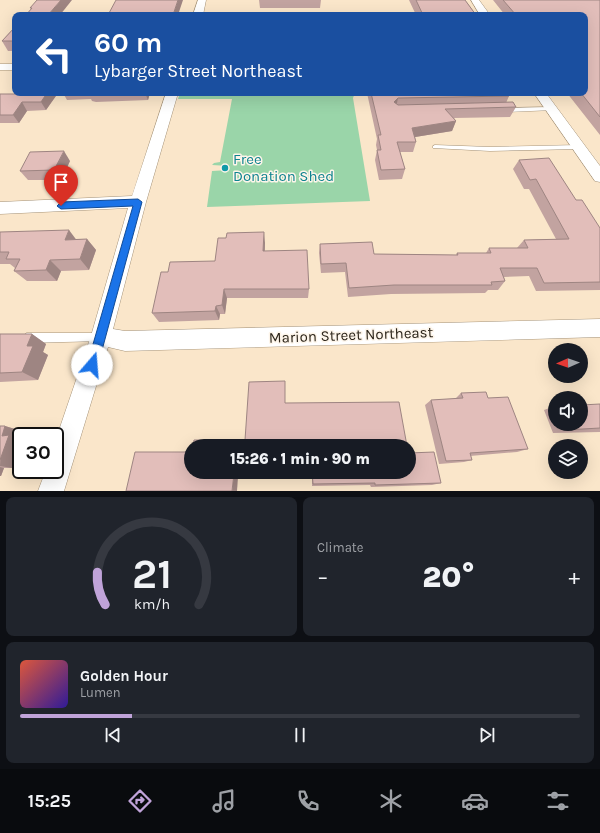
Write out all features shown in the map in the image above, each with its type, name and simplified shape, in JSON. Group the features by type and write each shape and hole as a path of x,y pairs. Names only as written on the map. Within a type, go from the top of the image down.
{"street":[{"path":"199,12 202,0"},
{"path":"475,0 483,12"},
{"path":"0,67 12,67"},
{"path":"51,491 102,336 138,202 171,96"},
{"path":"542,96 600,177"},
{"path":"0,208 138,202"},
{"name":"Marion Street Northeast","path":"102,336 125,341 600,328"}],"lane":[{"path":"496,110 552,109"},
{"path":"435,147 490,149 578,147"},
{"path":"16,338 102,336"}],"green space":[{"path":"179,96 354,96 370,201 207,207 212,171 229,170 229,166 212,165 220,162 232,99 178,99"}],"building":[{"path":"37,0 61,0 51,12 29,12 32,8 30,8"},
{"path":"116,0 178,0 174,12 110,12"},
{"path":"416,0 465,0 474,12 422,12"},
{"path":"503,0 600,0 600,117 583,96 588,96 588,12 513,12"},
{"path":"12,30 12,41 2,41"},
{"path":"0,94 12,94 12,96 45,96 41,102 22,102 13,115 0,115"},
{"path":"372,96 509,96 398,98 394,102 398,105 513,102 516,107 445,109 456,121 412,128 416,142 397,142 405,169 381,170 377,150 381,150 378,135 381,135"},
{"path":"64,151 54,170 20,171 30,152"},
{"path":"549,158 576,200 582,200 600,228 600,282 544,283 537,268 500,268 505,281 491,282 492,285 394,285 349,288 346,263 321,264 320,244 372,242 374,254 458,255 457,253 491,253 489,248 528,248 524,240 569,239 536,179 530,180 519,160"},
{"path":"69,230 65,240 87,239 80,259 50,260 46,270 14,271 20,259 6,259 9,252 0,252 0,232"},
{"path":"264,232 263,251 307,250 309,289 224,289 222,305 216,306 215,311 152,313 161,272 168,272 170,262 215,261 218,238 226,238 227,233"},
{"path":"0,334 32,334 27,346 33,346 22,372 0,373"},
{"path":"285,381 285,403 399,402 406,439 245,439 249,382"},
{"path":"486,392 488,398 508,397 528,449 470,453 472,460 446,461 431,400 463,398 461,393"},
{"path":"600,404 600,428 588,429 588,405"},
{"path":"0,426 5,426 2,436 9,435 0,460"},
{"path":"135,452 184,452 184,479 233,479 232,491 126,491"},
{"path":"434,452 441,483 375,485 375,483 313,484 313,479 416,479 416,453"}],"place":[{"name":"Free Donation Shed","path":"225,168"}],"route":[{"path":"61,206 138,202 102,336 92,365"}]}
